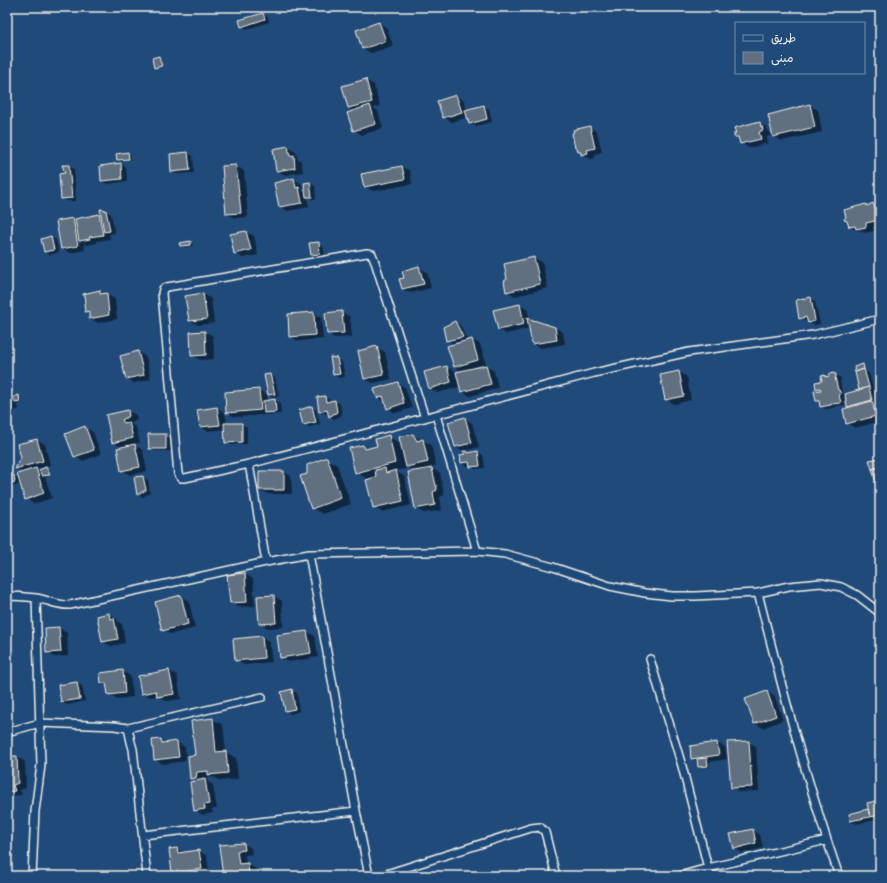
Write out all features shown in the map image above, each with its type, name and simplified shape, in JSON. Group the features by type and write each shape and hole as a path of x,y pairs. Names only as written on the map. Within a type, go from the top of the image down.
{"street":[{"path":"425,418 372,254 367,253 167,287 163,289 162,293 178,474 181,478 249,464 425,418 436,414 594,373 689,352 813,335 880,319"},
{"path":"436,414 477,551"},
{"path":"249,464 266,562"},
{"path":"7,596 36,598 63,606 309,554 477,551 505,554 553,567 610,586 645,593 672,596 758,593 789,586 821,583 841,587 857,595 880,613"},
{"path":"309,554 369,876"},
{"path":"758,593 783,692 839,876"},
{"path":"32,876 35,811 41,766 36,598"},
{"path":"650,659 682,766 710,876"},
{"path":"7,732 40,723 114,726 128,728 262,697"},
{"path":"128,728 133,749 147,876"},
{"path":"143,835 356,810"},
{"path":"380,876 531,828 540,827 545,832 556,876"},
{"path":"680,876 827,840"}],"building":[{"path":"263,13 265,19 241,27 239,20"},
{"path":"379,22 386,41 362,49 356,30"},
{"path":"159,56 162,66 154,68 152,58"},
{"path":"366,79 372,102 348,108 342,86"},
{"path":"456,95 462,112 443,118 437,101"},
{"path":"810,104 815,127 773,137 768,115"},
{"path":"370,105 376,124 353,131 347,113"},
{"path":"484,105 487,119 469,124 465,110"},
{"path":"880,116 880,127 875,118"},
{"path":"760,122 761,127 762,126 763,130 759,132 761,139 740,144 738,137 734,137 734,133 736,133 734,128"},
{"path":"590,126 595,148 587,150 588,153 581,155 581,152 578,152 577,148 575,148 572,133 574,132 573,130"},
{"path":"288,146 290,156 294,155 295,168 276,171 273,149"},
{"path":"128,152 129,159 117,160 116,154"},
{"path":"188,152 190,170 171,172 170,154"},
{"path":"121,163 122,179 101,181 100,166"},
{"path":"62,165 69,165 72,198 61,199 59,174 65,173"},
{"path":"236,165 241,213 226,214 222,166"},
{"path":"402,166 405,179 364,187 361,174"},
{"path":"294,178 296,188 299,187 302,203 279,207 274,183"},
{"path":"310,182 312,197 306,197 304,183"},
{"path":"873,203 879,220 866,223 866,227 856,229 855,226 849,227 847,221 844,220 846,217 844,210 866,204 867,206"},
{"path":"100,209 106,210 110,231 104,232"},
{"path":"99,214 103,235 89,237 90,239 79,241 75,219"},
{"path":"73,218 78,246 61,249 56,221"},
{"path":"246,231 251,250 234,254 230,234"},
{"path":"51,236 54,250 44,252 41,239"},
{"path":"191,241 191,245 180,246 179,243"},
{"path":"319,242 320,254 311,255 309,243"},
{"path":"880,253 880,266 879,266 877,254"},
{"path":"534,257 540,284 506,292 504,281 507,279 504,264"},
{"path":"419,266 424,284 402,289 399,279 404,278 402,271"},
{"path":"100,290 100,294 107,293 109,315 89,319 89,311 85,312 84,303 86,303 85,295 83,294"},
{"path":"203,293 207,319 189,321 185,296"},
{"path":"811,297 815,321 808,323 806,317 799,319 796,300"},
{"path":"520,304 524,324 498,330 493,310"},
{"path":"342,311 344,333 327,334 325,313"},
{"path":"314,312 315,335 289,337 288,314"},
{"path":"527,318 555,327 557,340 532,344"},
{"path":"455,321 463,337 446,341 443,327"},
{"path":"205,331 206,355 191,356 190,332"},
{"path":"472,339 478,360 454,367 447,346"},
{"path":"377,346 384,375 364,379 358,351"},
{"path":"138,351 144,375 126,379 120,356"},
{"path":"330,357 337,358 340,374 333,375"},
{"path":"863,364 864,369 855,372 854,367"},
{"path":"486,365 491,384 461,392 456,372"},
{"path":"447,366 451,382 429,389 424,372"},
{"path":"864,369 869,387 859,390 855,372"},
{"path":"679,371 684,396 665,400 660,375"},
{"path":"834,373 836,374 835,377 838,390 841,394 839,395 841,403 820,407 819,401 816,401 814,391 821,390 820,388 816,389 815,382 822,381 821,376 825,375 825,377"},
{"path":"270,374 275,394 268,395 264,375"},
{"path":"398,382 404,403 387,409 383,396 377,398 374,389"},
{"path":"869,387 872,400 847,407 845,394"},
{"path":"259,389 261,410 226,413 225,392"},
{"path":"7,392 12,405 7,407"},
{"path":"19,395 20,402 15,403 13,397"},
{"path":"325,396 326,402 335,400 337,412 329,417 327,410 319,412 317,397"},
{"path":"275,399 276,412 264,413 263,401"},
{"path":"872,401 876,416 846,424 843,409"},
{"path":"312,406 316,422 303,425 299,410"},
{"path":"217,407 220,425 200,427 197,410"},
{"path":"128,410 129,416 122,420 124,423 129,422 133,438 112,443 106,415"},
{"path":"465,417 472,443 455,447 448,422"},
{"path":"224,423 242,423 242,442 225,443"},
{"path":"85,426 94,450 74,457 65,434"},
{"path":"148,434 166,434 166,449 149,449"},
{"path":"413,434 417,441 423,439 428,462 406,467 399,437"},
{"path":"389,435 395,463 355,473 349,448 363,445 365,449 377,446 375,439"},
{"path":"37,439 43,461 15,469 21,457 17,444"},
{"path":"135,444 140,467 121,471 117,448"},
{"path":"463,451 467,451 468,453 478,451 480,466 470,467 469,462 461,463 460,455 465,454"},
{"path":"327,457 341,498 311,509 300,476 307,474 307,465"},
{"path":"880,458 880,467 872,469 869,460"},
{"path":"46,467 50,475 42,476 39,470"},
{"path":"880,467 880,481 876,482 872,469"},
{"path":"36,468 44,493 25,500 17,474"},
{"path":"385,468 386,473 396,470 403,501 373,508 366,480 376,477 375,470"},
{"path":"432,468 437,490 433,492 435,505 415,509 408,472"},
{"path":"259,471 284,471 284,490 259,490"},
{"path":"14,475 15,482 7,484 7,477"},
{"path":"143,476 146,490 137,495 134,477"},
{"path":"245,573 247,602 230,603 227,575"},
{"path":"181,595 188,624 162,631 155,602"},
{"path":"274,595 276,623 259,624 257,596"},
{"path":"109,613 110,619 114,618 118,639 102,642 97,616"},
{"path":"59,627 61,652 46,653 45,628"},
{"path":"307,631 311,653 280,658 277,635"},
{"path":"262,636 264,658 235,661 233,639"},
{"path":"123,670 125,693 108,695 106,683 101,683 100,673"},
{"path":"169,670 174,694 157,697 156,691 141,694 138,676"},
{"path":"77,682 80,699 61,702 58,685"},
{"path":"292,689 295,709 285,711 281,692"},
{"path":"767,691 776,716 754,724 745,699"},
{"path":"213,718 216,752 226,751 228,773 208,775 208,771 197,772 196,778 190,779 188,756 195,755 191,721"},
{"path":"161,739 162,743 177,741 179,757 154,760 152,740"},
{"path":"749,741 752,787 731,788 727,742"},
{"path":"717,742 719,755 691,759 690,746"},
{"path":"10,756 17,756 18,783 13,785 15,791 7,792 7,766 10,766"},
{"path":"707,758 708,766 698,767 697,759"},
{"path":"205,779 209,804 204,805 205,809 194,811 190,782"},
{"path":"880,800 880,815 870,817 867,803"},
{"path":"868,809 870,817 850,821 849,814"},
{"path":"753,829 756,843 734,849 730,834"},
{"path":"244,843 245,850 237,851 239,864 248,863 249,876 223,876 219,845"},
{"path":"177,848 178,853 199,850 202,869 172,873 169,849"}]}
